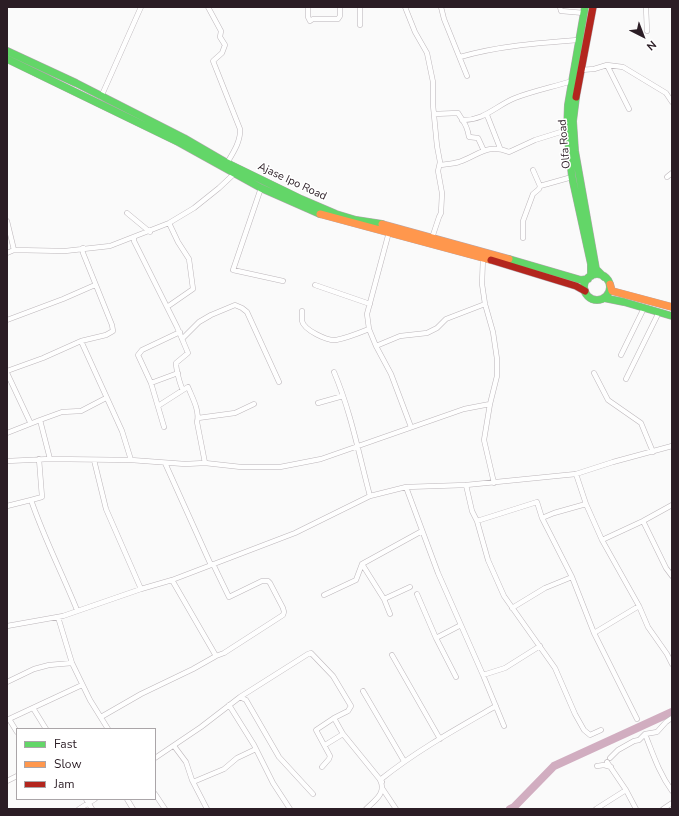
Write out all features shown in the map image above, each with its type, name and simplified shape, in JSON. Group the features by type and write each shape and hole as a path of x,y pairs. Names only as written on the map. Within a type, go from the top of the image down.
{"main road":[{"name":"Olfa Road","path":"593,7 574,108 573,121 575,151 596,269 607,280"},
{"path":"581,10 568,104 567,130 572,177 591,264 589,278"},
{"name":"Ajase Ipo Road","path":"7,51 44,67 184,138 227,163 261,188 331,218 581,280 589,278"},
{"name":"Ajase Ipo Road","path":"7,59 236,171 336,214 356,220 389,225 432,238 576,286 585,291"},
{"path":"672,307 612,291 607,280 598,275 589,278 585,282 585,291 593,300 600,300 604,298 616,300 672,316"},
{"path":"604,298 609,292 607,280"}],"street":[{"path":"101,97 141,7"},
{"path":"208,7 220,31 220,37 225,45 222,53 213,61 229,98 240,133 238,143 227,163"},
{"path":"308,7 308,17 310,21 313,19 338,19 340,16 340,7"},
{"path":"360,7 360,25"},
{"path":"405,7 415,32 427,53 433,82 434,114 440,165 438,171 442,193 441,213 437,220 432,238"},
{"path":"441,7 444,19 467,76"},
{"path":"560,7 561,11 581,10"},
{"path":"646,7 647,31"},
{"path":"460,57 481,51 578,40"},
{"path":"581,70 594,69 607,65 623,67 666,93 672,102"},
{"path":"607,65 629,109"},
{"path":"462,120 487,115 500,105 516,98 572,81"},
{"path":"434,114 458,113 466,124 470,137 478,138 484,151"},
{"path":"487,115 500,148"},
{"path":"440,165 459,162 490,148 500,148 509,152 535,140 567,130"},
{"path":"533,170 540,186"},
{"path":"7,253 14,250 65,251 110,246 150,232 194,208 236,171"},
{"path":"667,177 672,173"},
{"path":"523,238 523,221 533,194 539,189 540,186 572,177"},
{"path":"261,188 233,270 283,281"},
{"path":"127,213 150,232"},
{"path":"7,222 14,250"},
{"path":"167,307 193,289 189,259 178,242 169,223"},
{"path":"389,232 367,314 376,346 391,374 411,427"},
{"path":"134,237 134,241 180,332 188,353 176,363 176,369 181,388 183,390"},
{"path":"30,422 7,372 44,358 80,341 106,335 113,331 112,324 83,253 83,248"},
{"path":"484,255 482,284 485,304 493,332 498,359 497,376 490,404 484,440 494,483"},
{"path":"7,320 64,299 95,285"},
{"path":"315,285 370,304"},
{"path":"376,346 400,336 427,333 437,328 446,319 485,304"},
{"path":"182,339 199,322 211,315 235,305 242,308 247,312 279,382"},
{"path":"621,355 644,308"},
{"path":"302,311 302,321 306,327 319,336 331,340 337,340 370,329"},
{"path":"626,379 659,312"},
{"path":"164,427 151,383 138,354 142,350 180,332"},
{"path":"80,341 122,431 131,460"},
{"path":"334,372 358,446 360,461 370,496"},
{"path":"151,383 178,373"},
{"path":"594,373 608,400 641,423 653,452"},
{"path":"158,406 188,387 198,418 197,422 205,463"},
{"path":"318,403 343,396"},
{"path":"7,433 30,422 62,412 81,411 106,398"},
{"path":"198,418 235,413 254,404"},
{"path":"7,460 131,460 165,463 205,463 241,467 280,466 321,459 464,409 490,404"},
{"path":"40,420 50,459"},
{"path":"7,626 58,617 172,580 295,533 370,496 406,487 494,483 576,474 672,446"},
{"path":"7,506 42,497 39,459"},
{"path":"94,460 106,509 141,589"},
{"path":"101,717 141,694 224,653 283,615 284,612 268,581 262,582 229,597 212,565 165,463"},
{"path":"576,474 586,504 602,540 639,606 648,627 667,654 672,664"},
{"path":"466,485 472,511 477,521 488,560 504,596 555,668 584,730 590,734 601,730"},
{"path":"406,487 438,573 504,726"},
{"path":"31,500 38,520 77,610"},
{"path":"477,521 537,502 542,518 572,577 594,633 637,719"},
{"path":"542,518 586,504"},
{"path":"602,540 644,521 672,505"},
{"path":"644,521 666,568 672,576"},
{"path":"324,595 356,580 362,564 422,531"},
{"path":"362,564 384,599 390,614"},
{"path":"512,608 545,588 572,577"},
{"path":"172,580 216,656"},
{"path":"384,599 410,588"},
{"path":"417,594 436,638 456,677"},
{"path":"594,633 639,606"},
{"path":"58,617 72,663 82,685 107,728"},
{"path":"436,638 461,625"},
{"path":"483,675 505,668 540,646"},
{"path":"156,757 201,728 240,697 287,666 311,653 333,676 351,706 348,711 316,730 330,756 322,767"},
{"path":"392,655 440,739"},
{"path":"7,682 34,669 49,665 72,663"},
{"path":"16,730 9,719 82,685"},
{"path":"363,691 404,761"},
{"path":"240,697 246,700 279,757 313,794"},
{"path":"229,705 256,749 273,783 290,809"},
{"path":"366,809 380,796 382,782 380,780 404,761 496,706"},
{"path":"33,708 45,728"},
{"path":"334,718 343,734 382,782"},
{"path":"636,809 626,790 610,767 609,760 618,750 634,741 639,740 645,734 657,732 672,718"},
{"path":"325,745 343,734"},
{"path":"645,734 658,769 672,791"},
{"path":"174,746 186,762 193,782 207,809"},
{"path":"193,782 224,769 237,758 256,749"},
{"path":"597,766 604,765 610,767"},
{"path":"7,781 16,776"},
{"path":"382,788 396,809"},
{"path":"596,809 626,790"},
{"path":"156,795 166,809"},
{"path":"128,800 133,809"},
{"path":"79,809 88,801 92,809"},
{"path":"662,809 672,803"}],"waterway":[{"path":"510,809 514,807 554,766 672,712"}],"traffic: fast":[{"path":"585,7 568,105 567,130 572,177 591,264 591,276"},
{"path":"7,51 76,83 184,138 227,163 301,199 336,214 356,220 382,224"},
{"path":"7,59 178,142 261,188 320,214"},
{"path":"576,97 573,121 575,151 596,269 604,277"},
{"path":"509,259 581,280 588,279"},
{"path":"597,274 606,278 610,287 606,296 597,300 588,296 584,287 588,278 597,274"},
{"path":"604,298 624,302 672,316"}],"traffic: slow":[{"path":"320,214 491,260"},
{"path":"382,224 509,259"},
{"path":"610,284 612,291 672,307"}],"traffic: jam":[{"path":"576,97 593,7"},
{"path":"491,260 576,286 585,291"}]}
